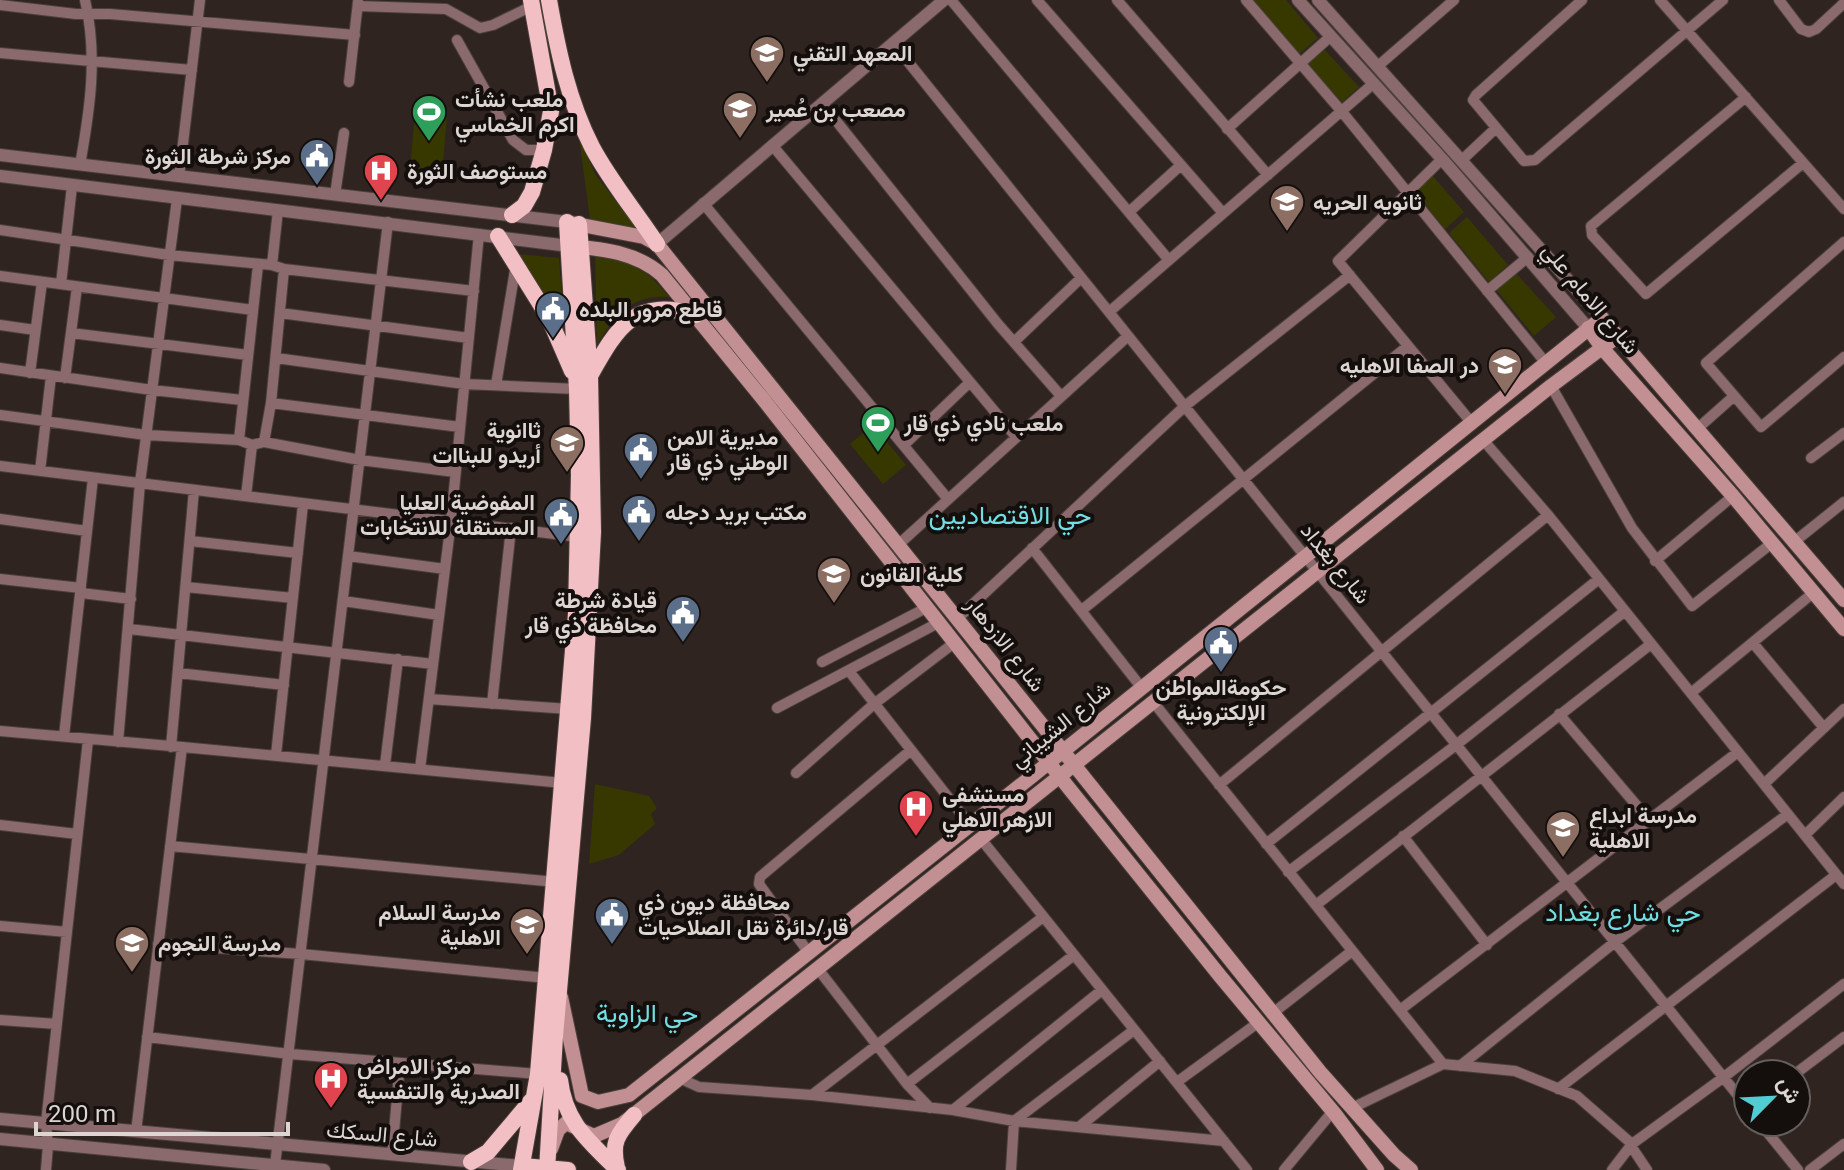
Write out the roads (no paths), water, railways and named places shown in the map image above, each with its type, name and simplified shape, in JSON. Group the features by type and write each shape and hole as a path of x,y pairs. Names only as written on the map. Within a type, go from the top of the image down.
{"highway":[{"path":"537,2 559,55 571,99 594,150 657,244"},
{"path":"512,215 524,206 532,192 551,111 537,2"},
{"path":"568,1170 548,1163 522,1168 538,1074 563,783 575,707 593,532 590,376 573,223"},
{"path":"498,236 557,335 577,389"},
{"path":"548,1163 575,707 579,537 576,246"},
{"path":"590,376 612,336 626,321 644,312 660,309 676,309 696,315"},
{"path":"555,1036 564,1103 576,1128 618,1170"},
{"path":"471,1162 488,1152 534,1097"},
{"path":"618,1170 615,1141 634,1115"}],"main road":[{"path":"573,223 644,237 657,244"},
{"name":"شارع الازدهار","path":"657,244 1320,1072 1411,1170"},
{"name":"شارع الازدهار","path":"576,246 625,253 651,266 696,315 1060,777 1333,1111 1377,1170"},
{"name":"شارع الشيباني","path":"560,992 582,1096 598,1102 629,1095 1602,318"},
{"name":"شارع الامام علي","path":"1602,318 1844,600"},
{"name":"شارع الامام علي","path":"1588,328 1844,629"},
{"name":"شارع الشيباني","path":"576,1128 594,1136 613,1130 634,1115 1618,336"},
{"path":"825,478 838,469"},
{"path":"1220,976 1234,965"},
{"path":"746,1003 757,1017"},
{"path":"548,1163 562,1125 570,1124 576,1128"}],"street":[{"path":"80,165 90,109 93,60 85,0"},
{"path":"179,177 200,0"},
{"path":"657,244 944,0"},
{"path":"951,0 1168,259"},
{"path":"1037,0 1223,213"},
{"path":"1117,0 1268,175"},
{"path":"1246,0 1343,113 1545,362"},
{"name":"شارع الامام علي","path":"1298,0 1442,159 1588,328"},
{"name":"شارع الامام علي","path":"1318,0 1602,318"},
{"path":"1378,66 1454,0"},
{"path":"1582,0 1476,95 1474,103 1524,161 1535,160 1723,0"},
{"path":"1660,0 1844,209"},
{"path":"1779,0 1801,29 1809,32 1844,3"},
{"path":"349,82 358,3 446,9 480,28 493,25 537,2"},
{"path":"0,5 355,35"},
{"path":"1227,129 1331,36"},
{"path":"457,40 513,140 526,150 544,150"},
{"name":"شارع بغداد","path":"893,43 1732,1087"},
{"path":"0,53 192,70"},
{"path":"1109,312 1343,113 1374,83"},
{"path":"1746,97 1591,226 1592,235 1646,294 1652,292 1803,163"},
{"path":"822,103 1061,396"},
{"path":"1463,159 1496,128"},
{"path":"335,195 344,133"},
{"path":"772,145 1016,437"},
{"path":"0,155 573,223"},
{"path":"1442,159 1338,261 1471,422"},
{"path":"1129,212 1181,165"},
{"path":"0,176 576,246"},
{"path":"61,284 72,186"},
{"path":"272,265 289,189"},
{"path":"118,742 140,483 177,199"},
{"path":"703,203 947,498"},
{"path":"275,1165 388,222"},
{"path":"0,230 169,255 474,291"},
{"path":"420,769 451,521 479,234"},
{"path":"1844,242 1706,363 1761,427 1844,357"},
{"path":"1487,291 1528,257"},
{"path":"496,385 516,262"},
{"path":"239,440 258,265"},
{"path":"264,442 271,403 284,269"},
{"path":"958,618 1185,406 1350,275"},
{"path":"0,276 253,310"},
{"path":"1014,342 1081,278"},
{"path":"30,373 42,282"},
{"path":"65,378 77,287"},
{"path":"280,313 469,338"},
{"path":"0,325 35,330"},
{"path":"71,333 248,355"},
{"path":"898,545 1128,336"},
{"path":"1082,610 1408,346"},
{"path":"276,358 464,384 577,389"},
{"path":"0,368 242,400"},
{"path":"40,471 51,376"},
{"path":"904,445 969,383"},
{"path":"1551,386 1632,528 1692,606 1772,543"},
{"path":"1697,429 1733,397"},
{"path":"271,403 460,427"},
{"path":"0,415 146,435 239,440 252,445 264,442 360,460 455,472"},
{"path":"1811,458 1844,433"},
{"path":"1484,441 1548,515 1844,884"},
{"path":"246,496 252,445"},
{"path":"0,466 579,537"},
{"path":"64,736 93,478"},
{"path":"136,1132 170,846 177,747 178,673 194,490"},
{"path":"1655,561 1733,496"},
{"path":"1794,542 1844,502"},
{"path":"276,755 303,504"},
{"path":"1219,785 1548,515"},
{"path":"0,519 87,531"},
{"path":"492,704 511,528"},
{"path":"190,541 298,553"},
{"path":"1032,548 1141,687"},
{"path":"348,556 445,569"},
{"path":"0,579 131,599"},
{"path":"1266,844 1599,579"},
{"path":"186,587 293,598"},
{"path":"1691,693 1813,593"},
{"path":"343,601 439,615"},
{"path":"822,662 926,608"},
{"path":"1288,872 1456,745 1625,611"},
{"path":"777,708 938,623"},
{"path":"129,629 433,664"},
{"path":"796,773 874,704 954,643"},
{"path":"1753,643 1824,728"},
{"path":"1316,905 1651,644"},
{"path":"385,765 398,659"},
{"path":"849,671 970,825"},
{"path":"178,673 284,685"},
{"path":"429,699 575,707"},
{"path":"1154,703 1443,1064"},
{"path":"1764,784 1844,709"},
{"path":"1559,714 1649,820"},
{"path":"0,731 563,783"},
{"path":"46,1170 46,1123 88,740"},
{"path":"809,953 759,884 760,877 911,750"},
{"path":"1400,1010 1738,752"},
{"path":"1805,835 1844,797"},
{"path":"1460,1066 1615,942 1788,814"},
{"path":"0,825 77,834"},
{"path":"1403,836 1487,945"},
{"path":"981,839 1247,1170"},
{"path":"170,846 556,882"},
{"path":"1558,1089 1836,875"},
{"path":"812,1095 1043,917"},
{"path":"0,926 67,932"},
{"path":"158,944 301,954 547,978"},
{"path":"1273,1013 1352,951"},
{"path":"907,1084 1074,955"},
{"path":"818,969 907,1084 930,1108"},
{"path":"1612,1170 1631,1145 1844,984"},
{"path":"953,1110 1102,990"},
{"path":"0,1020 57,1024"},
{"path":"1177,1082 1259,1022"},
{"path":"1011,1170 1014,1121 1134,1030"},
{"path":"147,1037 290,1054 538,1074"},
{"path":"1812,1061 1844,1037"},
{"path":"1079,1127 1160,1061"},
{"path":"392,1155 400,1063"},
{"path":"1352,1108 1443,1064 1515,1071 1577,1096 1631,1145 1647,1170"},
{"path":"679,1078 699,1087 812,1095 953,1110 1014,1121 1224,1141"},
{"path":"1284,1170 1333,1111"},
{"name":"شارع السكك","path":"0,1119 522,1168"},
{"path":"1772,1138 1798,1170"},
{"name":"شارع السكك","path":"0,1139 324,1170"},
{"path":"1810,1170 1844,1144"}],"place":[{"name":"المعهد التقني","path":"767,84"},
{"name":"مصعب بن عُمير","path":"740,140"},
{"name":"ملعب نشأت اكرم الخماسي","path":"429,143"},
{"name":"مركز شرطة الثورة","path":"317,187"},
{"name":"مستوصف الثورة","path":"381,202"},
{"name":"ثانويه الحريه","path":"1287,233"},
{"name":"قاطع مرور البلده","path":"553,340"},
{"name":"در الصفا الاهليه","path":"1505,396"},
{"name":"ملعب نادي ذي قار","path":"878,454"},
{"name":"ثاانوية أريدو للبناات","path":"567,474"},
{"name":"مديرية الامن الوطني ذي قار","path":"641,481"},
{"name":"مكتب بريد دجله","path":"639,543"},
{"name":"المفوضية العليا المستقلة للانتخابات","path":"561,546"},
{"name":"كلية القانون","path":"834,605"},
{"name":"قيادة شرطة محافظة ذي قار","path":"683,644"},
{"name":"حكومةالمواطن الإلكترونية","path":"1221,674"},
{"name":"مستشفى الازهر الاهلي","path":"916,838"},
{"name":"مدرسة ابداع الاهلية","path":"1563,859"},
{"name":"محافظة ديون ذي قار/دائرة نقل الصلاحيات","path":"612,946"},
{"name":"مدرسة السلام الاهلية","path":"527,956"},
{"name":"مدرسة النجوم","path":"132,974"},
{"name":"مركز الامراض الصدرية والتنفسية","path":"331,1110"}],"district":[{"name":"حي الاقتصاديين","path":"1010,515"},
{"name":"حي شارع بغداد","path":"1623,912"},
{"name":"حي الزاوية","path":"647,1013"}]}
